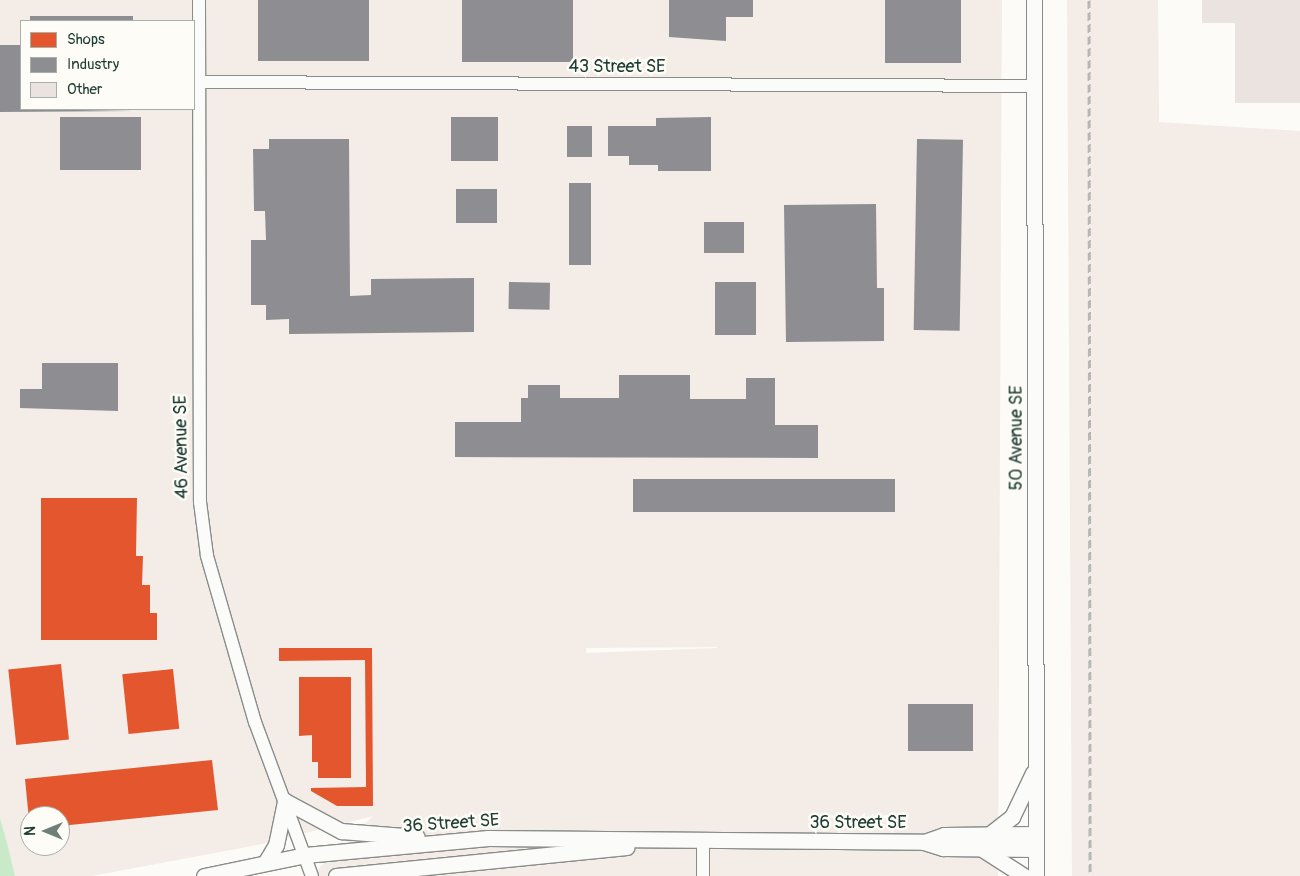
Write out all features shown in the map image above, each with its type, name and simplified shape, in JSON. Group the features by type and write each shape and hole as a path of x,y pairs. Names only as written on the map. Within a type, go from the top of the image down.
{"street":[{"name":"46 Avenue SE","path":"199,0 200,502 219,611 312,876"},
{"name":"50 Avenue SE","path":"1034,0 1036,876"},
{"name":"43 Street SE","path":"199,82 1034,86"},
{"path":"989,834 1012,817 1036,767"},
{"path":"265,862 276,845 285,801 341,830 446,842"},
{"name":"36 Street SE","path":"924,842 944,835 989,834 1036,841"},
{"name":"36 Street SE","path":"204,876 305,855 446,842 534,838 924,842 943,848 981,848 1036,841"},
{"path":"703,841 703,876"},
{"name":"36 Street SE","path":"336,876 703,841"},
{"path":"981,848 1024,876"}],"shaded area":[{"path":"0,0 1002,0 998,876 311,876 373,816 262,844 92,876 15,876 0,818","holes":["586,648 717,648 586,653"]},
{"path":"1067,0 1158,0 1159,122 1300,131 1300,876 1072,876"}],"green space":[{"path":"0,818 7,843 15,876 0,876"}],"building: Shops":[{"path":"41,498 137,498 136,556 143,556 142,585 150,585 150,613 157,613 157,640 41,640"},
{"path":"279,648 372,648 373,806 337,806 311,791 311,788 366,787 365,660 279,661"},
{"path":"61,664 69,740 16,745 8,670"},
{"path":"173,669 179,729 129,734 122,674"},
{"path":"299,677 351,677 351,778 318,778 318,762 312,762 312,735 299,736"},
{"path":"212,760 218,810 70,825 70,806 28,806 25,779"}],"building: Industry":[{"path":"258,0 369,0 369,61 258,61"},
{"path":"462,0 573,0 573,62 462,62"},
{"path":"669,0 753,0 753,17 726,17 726,41 669,37"},
{"path":"885,0 961,0 961,63 885,63"},
{"path":"30,16 133,16 133,20 30,20"},
{"path":"0,45 20,45 20,110 134,111 0,112"},
{"path":"60,117 141,117 141,170 60,170"},
{"path":"451,117 498,117 498,161 451,161"},
{"path":"711,117 711,171 658,171 658,165 629,165 629,156 608,156 608,126 656,126 656,118"},
{"path":"567,126 592,126 592,157 567,157"},
{"path":"269,139 349,139 350,296 371,295 371,279 474,278 474,332 289,334 289,319 266,320 266,305 251,305 251,240 266,240 265,211 254,211 253,149 269,149"},
{"path":"917,139 963,140 960,331 914,330"},
{"path":"569,183 591,183 591,265 569,265"},
{"path":"456,189 497,189 497,223 456,223"},
{"path":"876,204 877,288 884,288 884,341 786,342 784,205"},
{"path":"704,222 744,222 744,253 704,253"},
{"path":"509,282 550,283 550,310 509,309"},
{"path":"715,282 756,282 756,335 715,335"},
{"path":"42,363 118,363 118,411 20,408 20,389 42,389"},
{"path":"619,375 690,375 690,399 746,399 746,378 775,378 775,425 818,425 818,458 455,457 455,422 521,422 521,398 528,398 528,385 560,385 560,398 619,398"},
{"path":"633,479 895,479 895,512 633,512"},
{"path":"908,704 973,704 973,751 908,751"}],"building: Other":[{"path":"1202,0 1300,0 1300,103 1235,103 1235,23 1202,23"}],"railway":[{"path":"1089,0 1090,876"}]}
